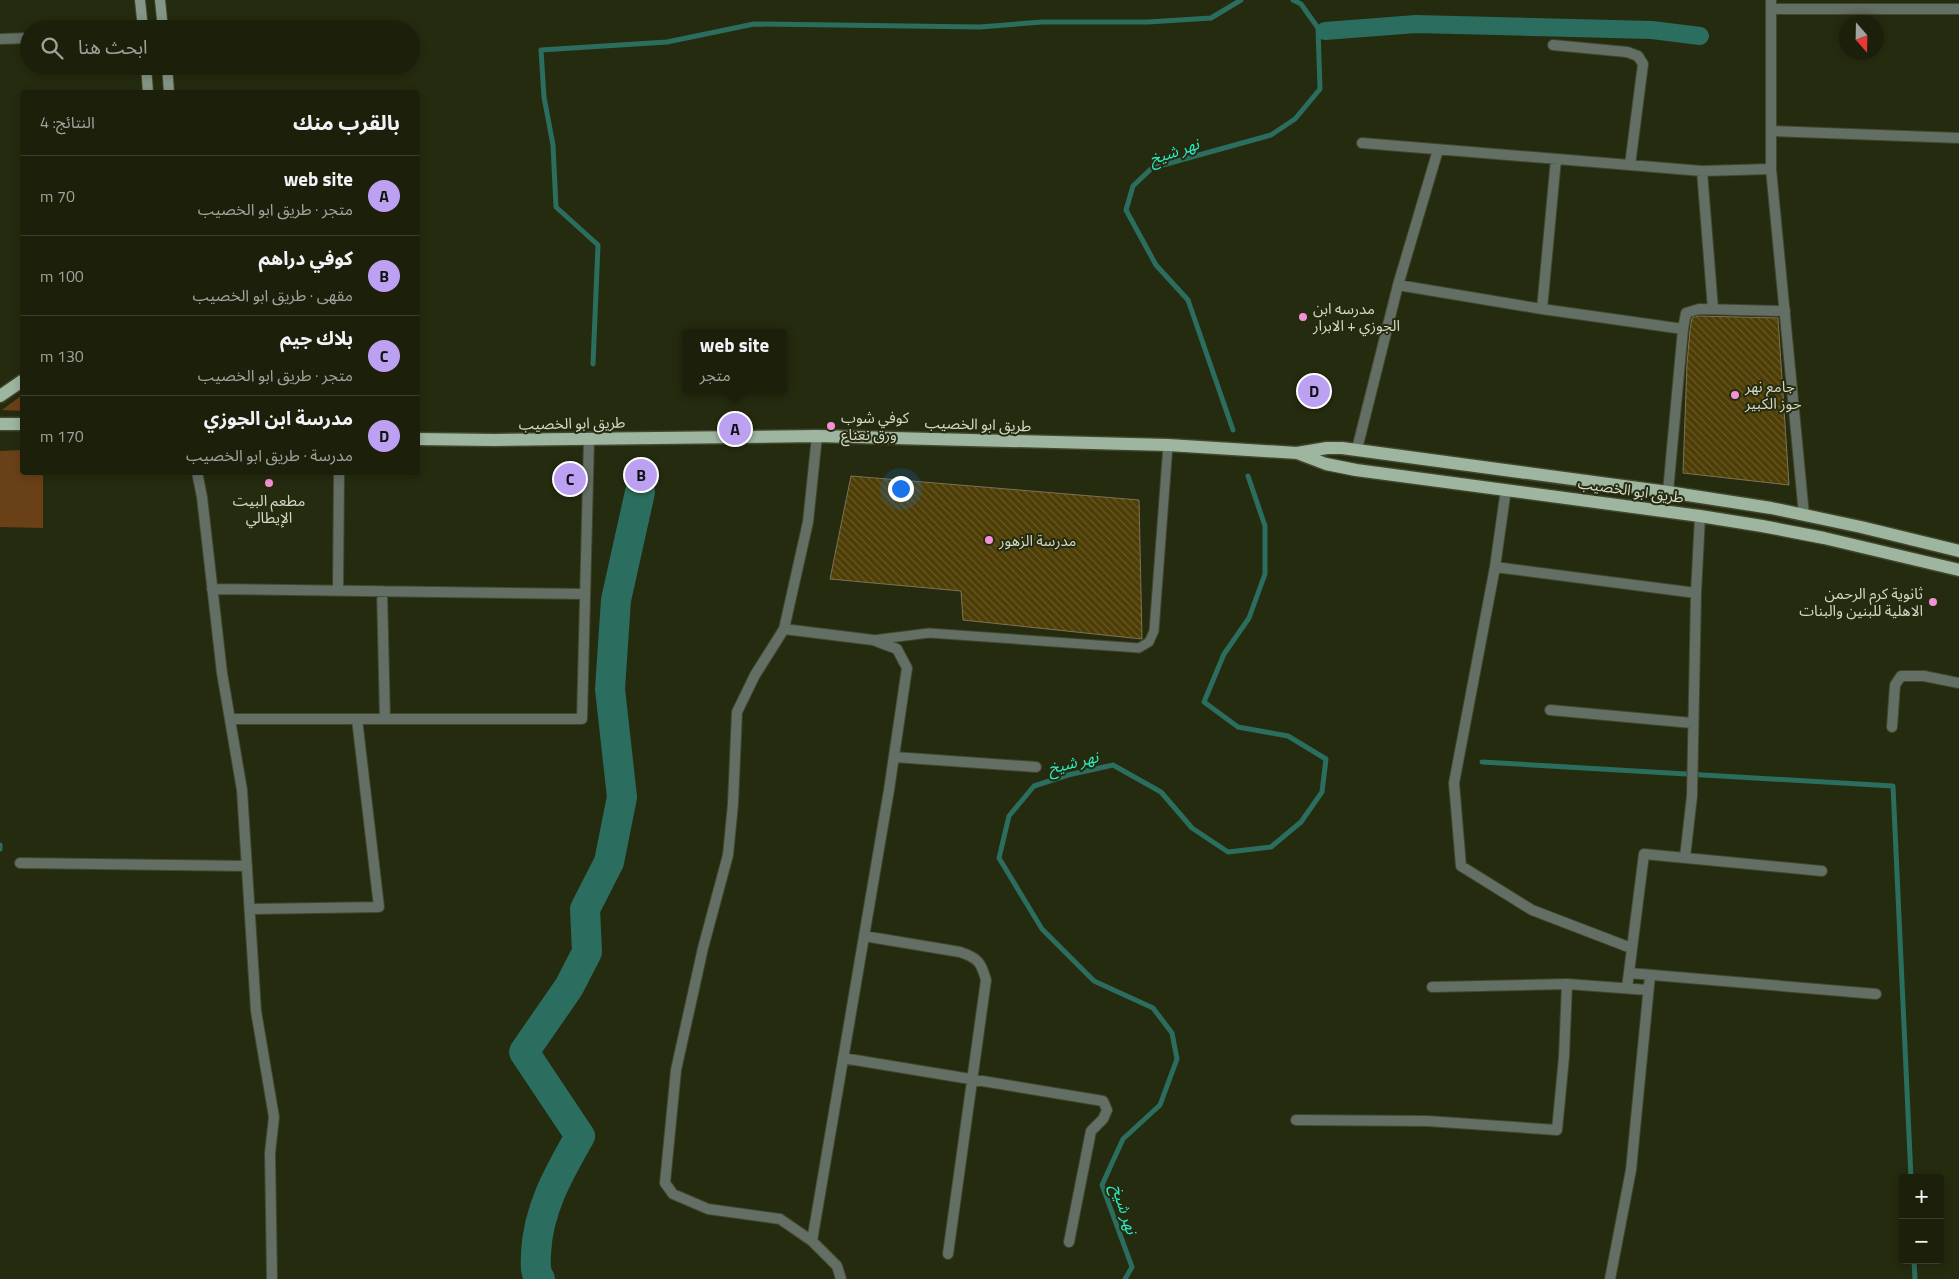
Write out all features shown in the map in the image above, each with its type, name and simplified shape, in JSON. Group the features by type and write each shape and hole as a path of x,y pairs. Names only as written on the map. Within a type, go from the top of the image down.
{"main road":[{"path":"140,0 142,20"},
{"path":"160,0 162,20"},
{"path":"147,75 148,90"},
{"path":"168,75 169,90"},
{"path":"0,396 20,383"},
{"path":"0,424 20,424"},
{"name":"طريق ابو الخصيب","path":"420,439 494,440 818,436 1168,445 1297,453 1327,448 1357,449 1668,492 1804,515 1959,551"},
{"name":"طريق ابو الخصيب","path":"1297,453 1326,464 1356,470 1700,516 1824,538 1959,570"}],"street":[{"path":"1804,515 1771,169 1772,4 1959,9"},
{"path":"0,39 20,38"},
{"path":"1553,44 1627,52 1638,56 1643,64 1630,165"},
{"path":"1772,131 1959,138"},
{"path":"1362,143 1702,171 1771,169"},
{"path":"1357,449 1398,285 1438,150"},
{"path":"1542,309 1556,159"},
{"path":"1702,171 1713,309"},
{"path":"1398,285 1542,309 1683,329"},
{"path":"1668,492 1686,313 1699,309 1785,311"},
{"path":"818,436 808,522 784,629 754,675 736,712 733,804 728,855 703,948 676,1070 665,1183 674,1194 708,1209 780,1219 812,1240 837,1266 841,1279"},
{"path":"230,719 582,718 589,439"},
{"path":"198,475 202,497 222,673 242,790 256,1011 274,1117 270,1153 272,1279"},
{"path":"338,591 339,475"},
{"path":"1506,489 1495,568 1454,783 1461,866 1532,910 1631,948"},
{"path":"1685,857 1692,796 1692,723 1700,516"},
{"path":"1495,568 1696,593"},
{"path":"212,589 585,594"},
{"path":"382,591 385,719"},
{"path":"784,629 873,640 897,649 907,668 894,757 812,1240"},
{"path":"1892,727 1895,685 1901,676 1924,676 1959,683"},
{"path":"1550,710 1692,723"},
{"path":"250,909 379,907 357,719"},
{"path":"894,757 1036,766"},
{"path":"1627,988 1644,854 1822,871"},
{"path":"20,863 247,866"},
{"path":"864,936 974,956 982,966 986,980 948,1254"},
{"path":"1629,973 1876,994"},
{"path":"1610,1279 1630,1170 1650,975"},
{"path":"1432,987 1567,984 1648,990"},
{"path":"1296,1120 1427,1121 1557,1130 1564,1057 1567,984"},
{"path":"843,1058 1103,1101 1107,1110 1103,1119 1091,1132 1069,1242"}],"lane":[{"path":"873,640 930,633 1139,648 1149,642 1154,631 1168,445"}],"shaded area":[{"path":"20,396 20,411 2,410"},
{"path":"20,450 20,475 43,475 43,528 0,527 0,451"}],"building":[{"name":"جامع نهر حوز الكبير","path":"1698,316 1778,318 1789,485 1683,473 1690,330 1692,318"},
{"name":"مدرسة الزهور","path":"851,476 1139,500 1142,639 963,620 961,591 830,579"}],"waterway":[{"path":"593,364 598,245 556,207 553,145 544,97 541,50 667,42 754,24 980,27 1042,22 1148,22 1211,18 1241,0"},
{"name":"نهر شيخ","path":"1233,430 1188,300 1156,265 1126,210 1133,186 1152,168 1271,135 1295,119 1320,89 1318,28 1301,4 1293,0"},
{"path":"1325,31 1416,24 1652,30 1700,36"},
{"name":"نهر شيخ","path":"1125,1279 1132,1267 1102,1185 1123,1139 1160,1105 1177,1059 1172,1033 1153,1008 1094,981 1042,929 999,858 1009,816 1034,786 1068,775 1113,765 1161,792 1192,828 1228,852 1271,847 1301,822 1322,792 1326,759 1288,736 1238,727 1204,702 1224,654 1249,618 1265,574 1265,526 1248,476"},
{"path":"540,1279 537,1273 536,1253 545,1206 557,1178 580,1136 524,1052 569,987 587,952 585,909 609,862 622,797 610,689 616,600 640,492"},
{"path":"1482,762 1893,786 1911,1174"},
{"path":"1914,1264 1915,1279"}],"place":[{"name":"مدرسه ابن الجوزي + الابرار","path":"1303,317"},
{"name":"مدرسة ابن الجوزي","path":"1314,391"},
{"name":"جامع نهر حوز الكبير","path":"1735,395"},
{"name":"كوفي شوب ورق نعناع","path":"831,426"},
{"name":"web site","path":"735,429"},
{"name":"كوفي دراهم","path":"641,475"},
{"name":"بلاك جيم","path":"570,479"},
{"name":"مطعم البيت الإيطالي","path":"269,483"},
{"name":"مدرسة الزهور","path":"989,540"},
{"name":"ثانوية كرم الرحمن الاهلية للبنين والبنات","path":"1933,602"}]}
